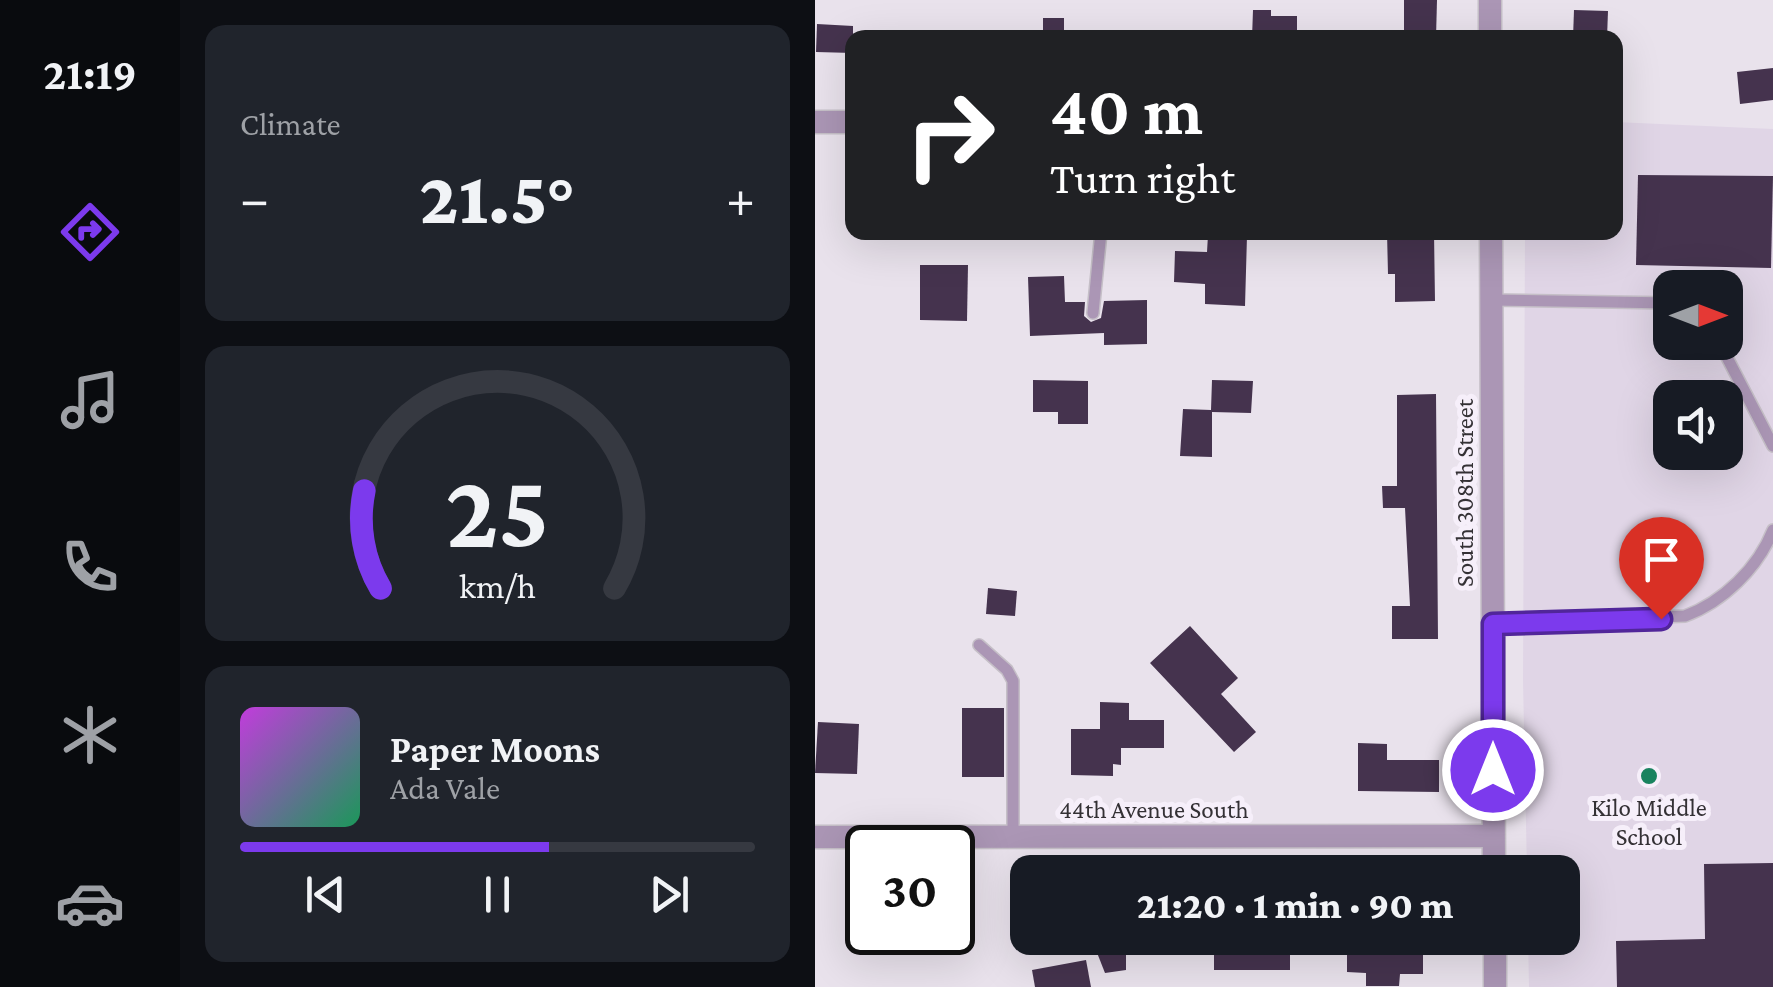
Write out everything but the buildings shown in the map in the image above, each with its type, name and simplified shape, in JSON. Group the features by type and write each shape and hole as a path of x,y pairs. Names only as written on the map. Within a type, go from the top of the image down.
{"street":[{"path":"1490,0 1490,30"},
{"path":"815,122 845,122"},
{"name":"South 308th Street","path":"1491,240 1494,855"},
{"name":"44th Avenue South","path":"815,837 1493,836"},
{"path":"1495,955 1495,987"}],"lane":[{"path":"1093,313 1100,240"},
{"path":"1491,300 1653,303"},
{"path":"1728,360 1773,446"},
{"path":"1493,624 1685,616 1707,606 1735,584 1761,554 1773,530"},
{"path":"979,646 1007,670 1013,681 1013,837"}],"shaded area":[{"path":"1623,122 1773,129 1773,987 1529,987 1528,955 1580,955 1580,855 1527,855 1523,680 1525,240 1623,240"}],"place":[{"name":"Kilo Middle School","path":"1649,776"}],"route":[{"path":"1493,770 1493,624 1661,619"}]}
